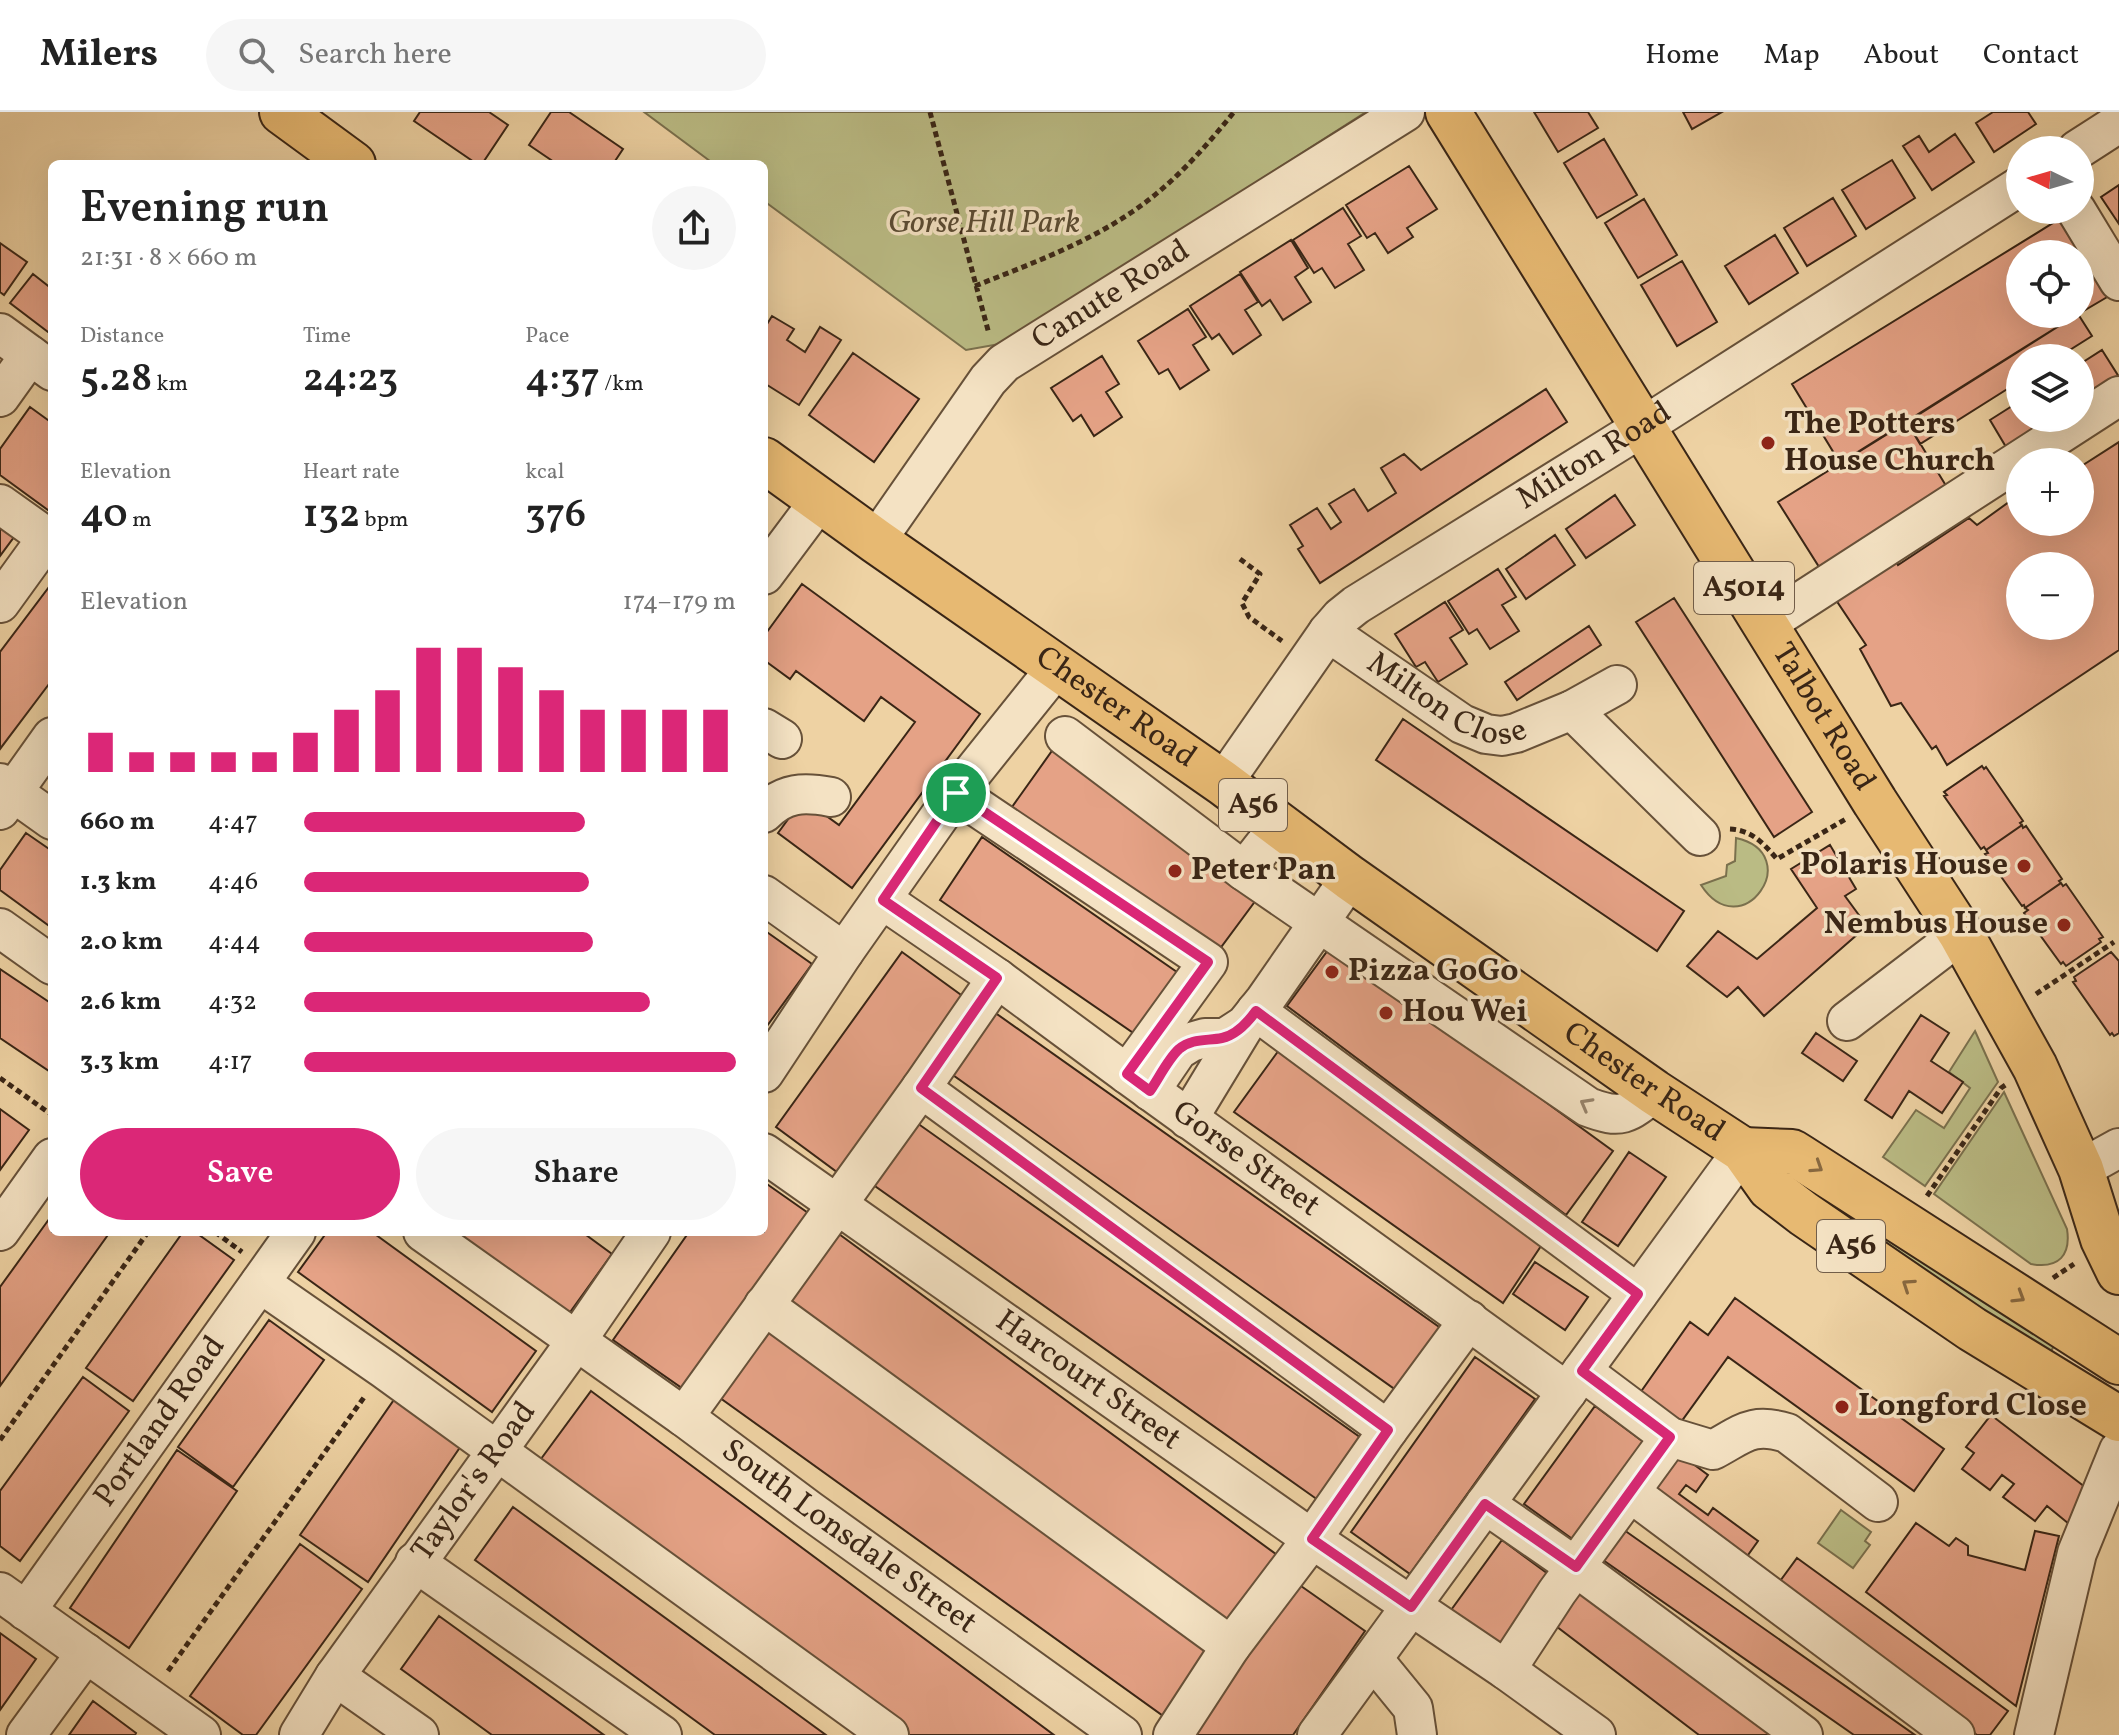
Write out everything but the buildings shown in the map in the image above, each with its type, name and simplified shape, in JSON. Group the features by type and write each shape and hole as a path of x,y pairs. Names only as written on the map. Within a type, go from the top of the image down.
{"main road":[{"path":"282,112 333,158"},
{"name":"Talbot Road","path":"1448,112 1875,802 1961,934 2035,1067 2081,1169 2103,1239 2119,1272"},
{"name":"Chester Road","path":"768,463 1223,783 1350,878 1654,1092 1743,1150 1775,1194 1972,1329 2119,1419"},
{"name":"Chester Road","path":"1743,1150 1792,1152 2119,1362"},
{"name":"Talbot Road","path":"2081,1169 2119,1213"}],"street":[{"name":"Canute Road","path":"876,541 988,380 1004,363 1405,112"},
{"path":"2094,139 2119,123"},
{"name":"Milton Road","path":"1223,783 1318,646 1341,617 1356,605 2006,195"},
{"path":"2084,224 2119,281"},
{"path":"0,397 27,353"},
{"path":"1766,624 2119,396"},
{"path":"768,570 820,500"},
{"path":"0,504 48,538"},
{"path":"0,603 48,540"},
{"name":"Milton Close","path":"1318,646 1486,734 1502,736 1516,733 1572,710 1617,685"},
{"path":"769,1055 883,900 956,793 1057,667"},
{"name":"Milton Close","path":"1572,710 1700,836"},
{"path":"1065,736 1244,871 1588,1107 1610,1115 1632,1111 1654,1092"},
{"path":"48,742 4,795 48,818"},
{"path":"956,793 1208,962 1139,1083"},
{"path":"768,810 781,799 795,794 831,797"},
{"path":"1244,871 1280,825"},
{"path":"1188,1119 1251,1018 1350,878"},
{"path":"768,898 844,952"},
{"name":"Gorse Street","path":"883,900 997,978 1469,1320 1575,1381"},
{"path":"0,928 48,962"},
{"path":"1847,1021 1961,934"},
{"path":"684,1417 997,978"},
{"path":"1139,1083 1191,1042 1225,1038 1251,1018"},
{"path":"1251,1018 1638,1294"},
{"path":"921,1088 1388,1430"},
{"path":"2081,1169 2119,1148"},
{"path":"1317,1735 1743,1150"},
{"name":"Harcourt Street","path":"768,1156 1596,1735"},
{"path":"0,1231 48,1164"},
{"name":"Portland Road","path":"13,1602 293,1236"},
{"name":"South Lonsdale Street","path":"429,1236 1122,1735"},
{"name":"Taylor's Road","path":"299,1735 335,1676 415,1562 577,1340 634,1238"},
{"path":"260,1283 497,1450 889,1735"},
{"path":"764,1305 1231,1646"},
{"path":"1173,1735 1231,1646 1469,1320"},
{"path":"1575,1381 1670,1437 1713,1450 1757,1428 1787,1433 1878,1502"},
{"path":"1506,1670 1670,1437"},
{"path":"2034,1735 2077,1553 2119,1450"},
{"path":"1631,1493 1955,1735"},
{"path":"1485,1504 1576,1567 1803,1735"},
{"path":"415,1562 662,1735"},
{"path":"13,1602 201,1735"},
{"path":"26,1735 86,1653"},
{"path":"1373,1659 1413,1708 1417,1735"},
{"path":"335,1676 419,1735"}],"path":[{"path":"930,112 975,286 994,349 1004,363"},
{"path":"975,286 1083,239 1132,212 1178,175 1234,112"},
{"path":"1240,559 1260,574 1242,603 1249,617 1318,646"},
{"path":"1700,836 1720,828 1739,829 1754,835 1777,859 1875,802"},
{"path":"2005,1015 2114,942"},
{"path":"1906,1226 2001,1088 2035,1067"},
{"path":"0,1078 48,1112"},
{"path":"0,1440 145,1236"},
{"path":"149,1698 384,1369"}],"green space":[{"name":"Gorse Hill Park","path":"644,112 1366,112 1005,343 966,350 768,204 768,160 709,160"},
{"path":"1736,838 1757,847 1766,861 1767,877 1760,891 1749,902 1734,906 1717,902 1701,885 1726,876 1727,865 1735,861"},
{"path":"1975,1031 1998,1082 1925,1186 1883,1157 1916,1110 1944,1128 1970,1088 1949,1072"},
{"path":"2004,1092 2067,1229 2065,1253 2049,1264 2031,1264 1934,1194"},
{"path":"1795,1178 1813,1193 1890,1241 2057,1340 2049,1355 1789,1186"},
{"path":"1841,1510 1871,1532 1865,1541 1870,1545 1853,1568 1818,1543"}],"place":[{"name":"The Potters House Church","path":"1768,443"},
{"name":"Polaris House","path":"2024,866"},
{"name":"Peter Pan","path":"1175,871"},
{"name":"Nembus House","path":"2064,925"},
{"name":"Pizza GoGo","path":"1332,972"},
{"name":"Hou Wei","path":"1386,1013"},
{"name":"Longford Close","path":"1842,1407"}],"route":[{"path":"956,793 1208,962 1127,1074 1150,1091 1178,1050 1205,1038 1225,1038 1245,1025 1256,1011 1638,1294 1582,1371 1670,1437 1576,1567 1485,1504 1411,1607 1312,1539 1388,1430 921,1088 997,978 883,900 956,793"}]}
